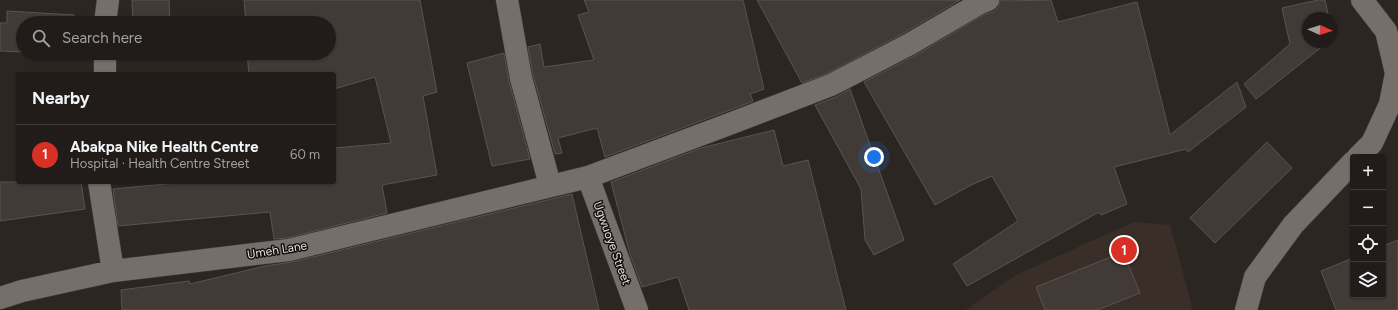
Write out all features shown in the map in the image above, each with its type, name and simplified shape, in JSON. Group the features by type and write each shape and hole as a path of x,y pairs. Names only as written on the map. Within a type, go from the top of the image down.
{"street":[{"path":"106,16 108,0"},
{"path":"507,0 521,78 550,185"},
{"path":"1361,154 1372,143 1390,104 1396,73 1386,31 1362,0"},
{"name":"Umeh Lane","path":"0,298 22,291 113,271 289,250 588,176 830,85 910,44 982,1"},
{"path":"105,60 105,72"},
{"path":"1246,310 1255,276 1293,225 1350,165"},
{"name":"Ugwuoye Street","path":"588,176 637,310"},
{"path":"99,184 113,271"}],"shaded area":[{"path":"1134,222 1170,225 1192,310 965,310 1016,275"}],"building":[{"path":"132,0 169,0 170,16 133,16"},
{"path":"244,0 420,0 437,92 423,96 437,175 382,185 387,213 287,238 274,239 270,212 118,226 113,189 166,184 336,184 336,148 391,143 375,77 336,88 336,72 249,72 248,60 336,60 336,16 245,16"},
{"path":"584,0 743,0 764,89 750,94 753,101 751,102 605,157 597,128 558,138 562,153 555,154 533,75 528,47 540,44 544,67 594,60 578,15 589,12"},
{"path":"757,0 960,0 904,33 826,74 802,83"},
{"path":"1000,0 1051,0 1058,22 1137,2 1170,135 1237,82 1246,107 1188,152 1186,149 1114,167 1127,204 1101,215 1099,212 967,286 953,264 1018,221 992,176 971,185 935,205 864,82 916,55 985,14 993,12 998,8"},
{"path":"1318,0 1325,0 1328,12 1302,12 1302,48 1320,48 1256,99 1244,84 1290,44 1282,8"},
{"path":"7,11 74,15 16,16 16,52 0,51 0,23 7,23"},
{"path":"504,53 509,81 530,159 492,166 467,63"},
{"path":"850,89 904,240 874,255 865,240 861,189 815,105 836,97"},
{"path":"774,130 783,166 808,160 846,310 689,310 678,277 642,287 630,254 611,182 701,148"},
{"path":"1267,142 1292,168 1215,243 1190,218"},
{"path":"0,182 16,182 16,184 81,184 85,209 0,221"},
{"path":"572,194 599,310 122,310 121,290 189,281 190,284 265,266 292,262"},
{"path":"1398,240 1398,310 1336,310 1321,271 1350,259 1350,298 1386,298 1386,245"},
{"path":"1123,252 1140,293 1097,310 1045,310 1036,287"}],"place":[{"name":"Abakpa Nike Health Centre","path":"1124,250"}]}
